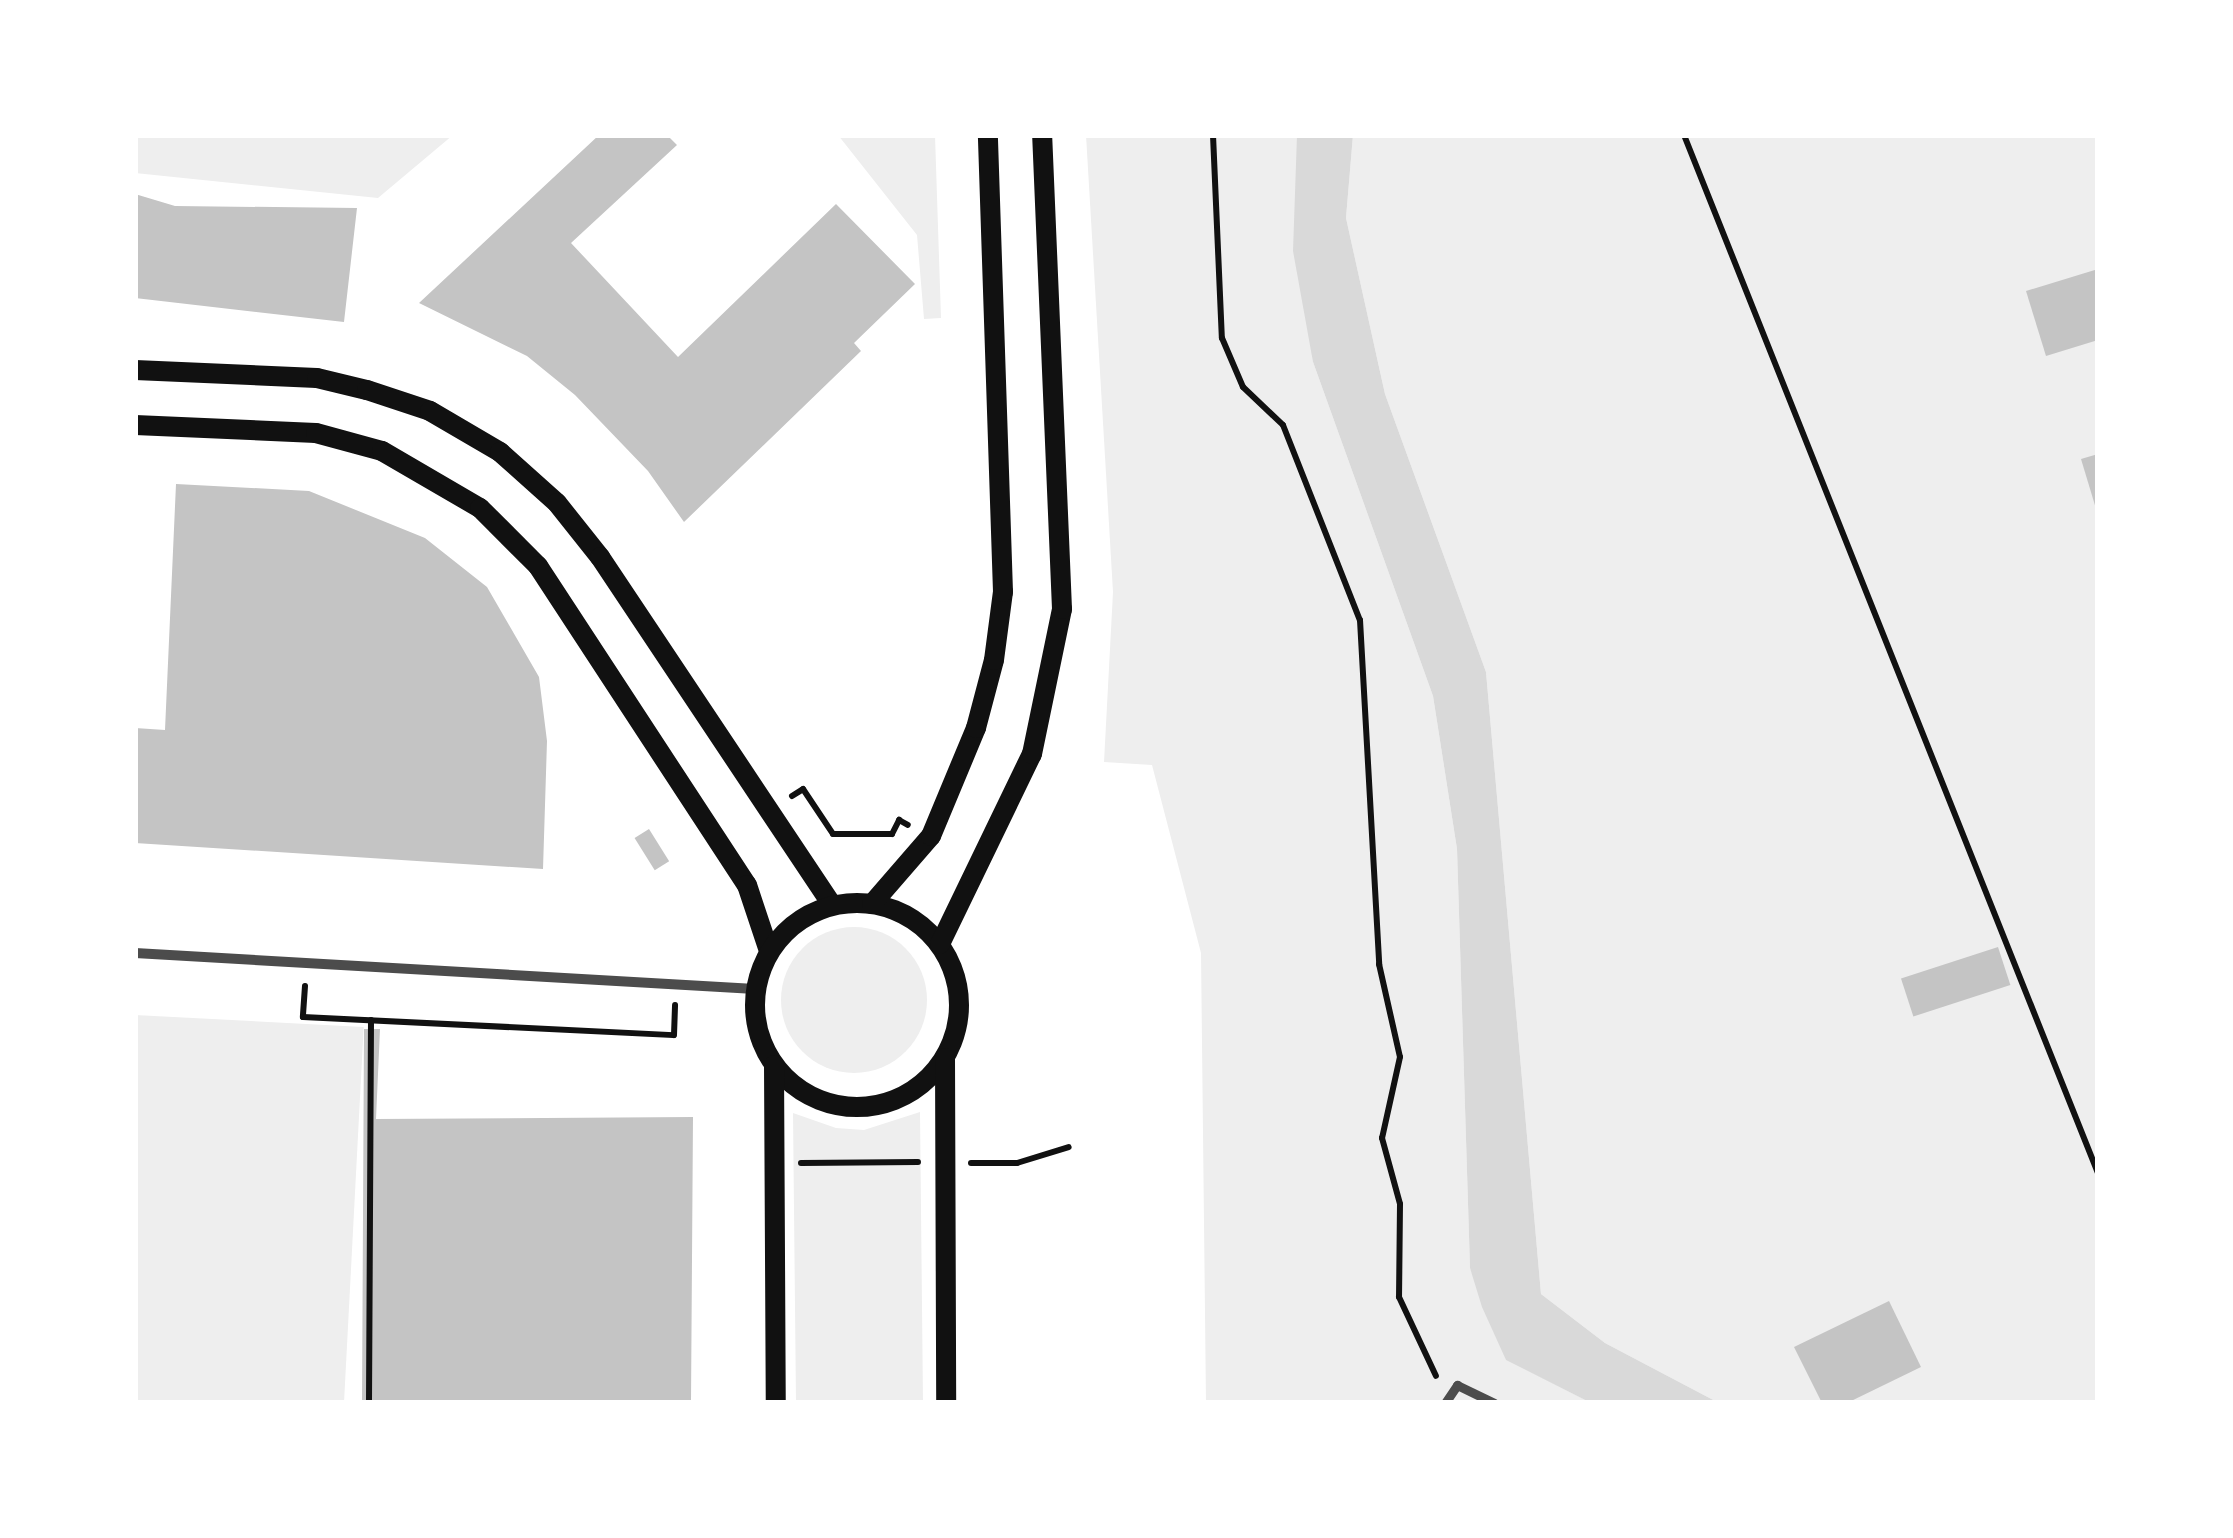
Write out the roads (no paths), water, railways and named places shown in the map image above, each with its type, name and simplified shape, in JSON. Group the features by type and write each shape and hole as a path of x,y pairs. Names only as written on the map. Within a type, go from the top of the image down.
{"main road":[{"path":"872,904 931,836 976,728 1003,592 988,135"},
{"path":"940,944 1032,754 1062,609 1042,135"},
{"path":"135,370 317,378 430,411 500,452 557,504 600,557 832,906"},
{"path":"135,425 316,433 382,451 480,508 538,566 748,885 769,951"},
{"path":"944,1058 900,1098 861,1107 821,1101 774,1065 761,1042 755,989 769,951 807,915 832,906 872,904 921,925 940,944 959,1000 944,1058 946,1403"},
{"path":"774,1065 776,1403"}],"street":[{"path":"135,953 755,989"},
{"path":"1445,1399 1465,1385 1494,1403"}]}
